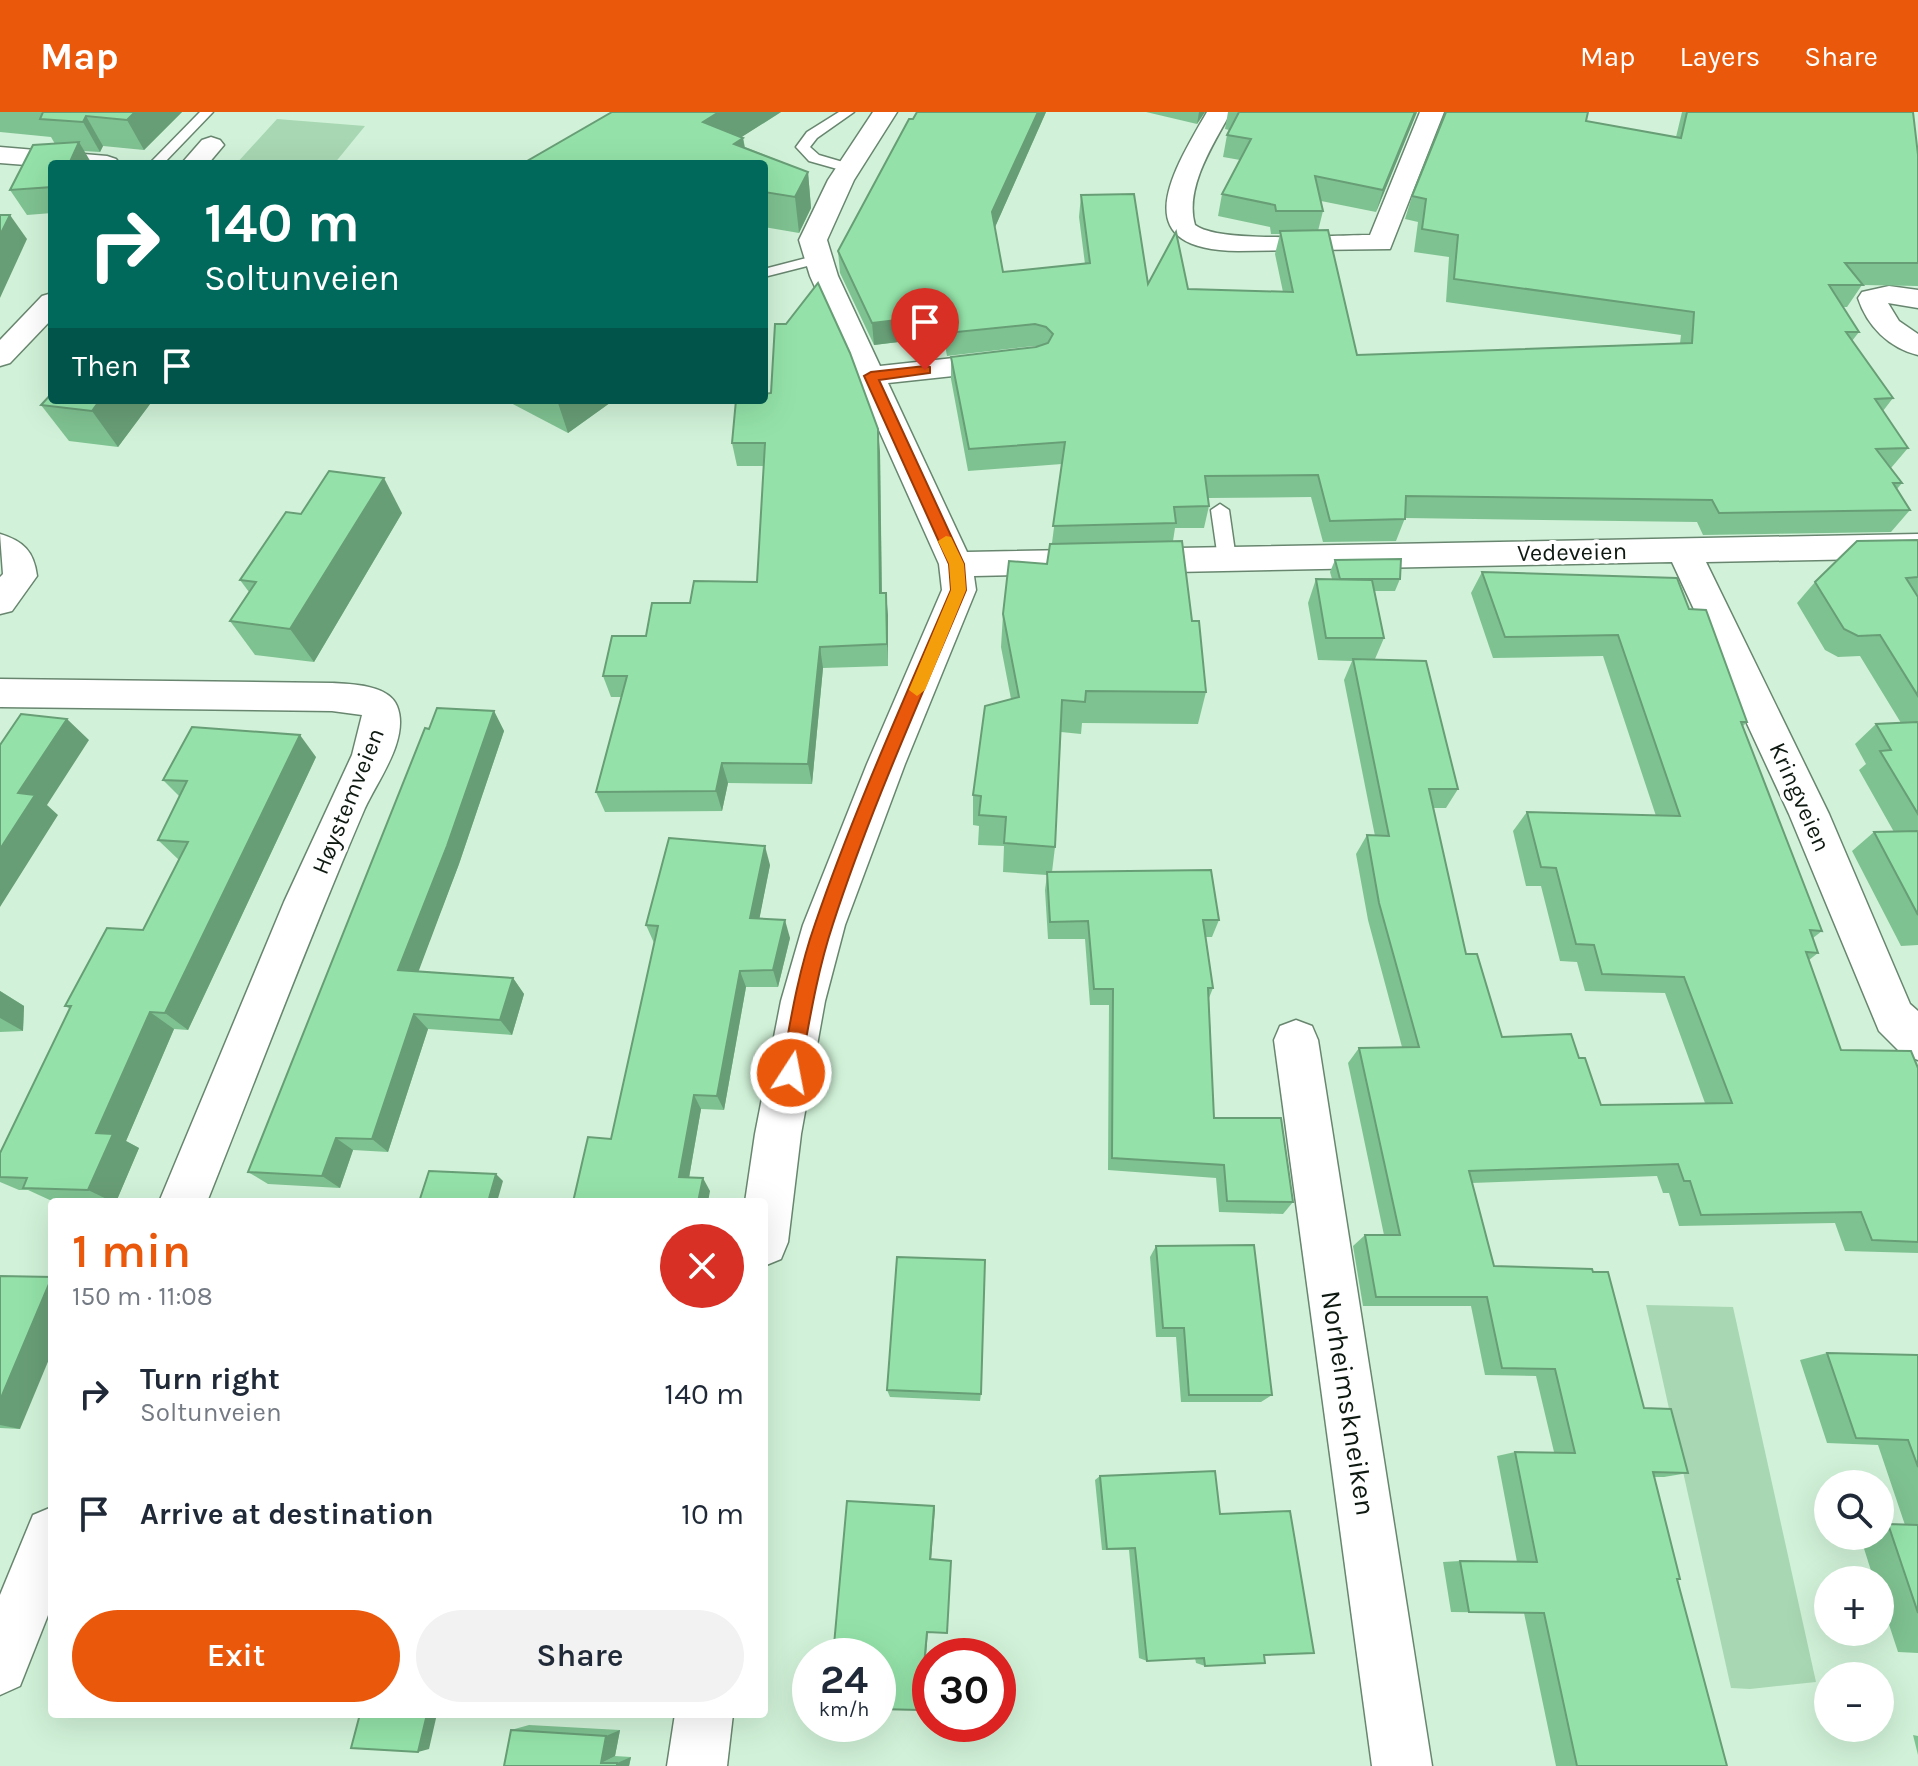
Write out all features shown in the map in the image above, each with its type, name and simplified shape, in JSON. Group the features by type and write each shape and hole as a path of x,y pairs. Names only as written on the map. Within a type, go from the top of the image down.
{"street":[{"path":"768,1211 778,1134 803,1001 824,925 884,768 959,590 956,564 818,259 813,240 848,168 885,112"},
{"path":"1219,112 1193,158 1183,189 1179,218 1189,234 1216,243 1380,243 1432,112"},
{"path":"0,155 59,160"},
{"path":"1918,299 1889,294 1872,298 1878,314 1893,333 1918,346"},
{"path":"0,357 48,306"},
{"path":"871,376 1034,358"},
{"path":"0,546 8,547 16,555 20,576 0,602"},
{"name":"Vedeveien","path":"956,564 1918,546"},
{"name":"Kringveien","path":"1683,550 1809,814 1894,1017 1918,1040"},
{"name":"Høystemveien","path":"0,693 332,697 360,699 379,707 382,716 377,740 332,840 185,1198"},
{"name":"Norheimskneiken","path":"1296,1040 1402,1766"},
{"path":"0,1666 48,1544"},
{"path":"697,1766 703,1718"}],"lane":[{"path":"160,160 207,112"},
{"path":"848,112 812,135 803,147 804,152 814,158 848,168"},
{"path":"768,272 818,259"},
{"path":"1220,510 1227,559"}],"green space":[{"path":"277,119 365,126 337,160 240,160"},
{"path":"1646,1305 1733,1307 1814,1682 1731,1688"}],"building":[{"path":"43,112 135,112 127,120 86,116 83,122 40,119"},
{"path":"612,112 719,112 703,122 743,138 734,144 808,172 795,197 768,193 768,160 529,160"},
{"path":"917,112 1038,112 992,212 1003,272 1090,263 1081,195 1134,194 1148,284 1176,232 1188,289 1293,292 1280,231 1328,230 1357,355 1692,343 1694,312 1454,279 1458,235 1422,229 1426,199 1412,196 1446,112 1588,112 1586,121 1681,138 1687,112 1913,112 1918,155 1918,263 1845,263 1863,285 1829,285 1859,332 1846,332 1893,398 1875,399 1908,448 1876,449 1902,483 1893,483 1910,510 1719,513 1712,500 1406,496 1405,519 1330,521 1318,475 1205,476 1209,506 1174,507 1176,523 1053,526 1065,442 969,449 951,357 1036,347 1048,343 1053,334 1046,327 1035,324 947,333 945,323 933,324 930,316 872,323 838,251 909,119 913,119"},
{"path":"1239,112 1415,112 1383,190 1315,176 1323,211 1276,211 1275,205 1222,194 1251,139 1227,135"},
{"path":"79,142 71,160 48,160 48,187 10,190 33,145"},
{"path":"0,215 10,215 0,235"},
{"path":"818,283 850,353 878,429 880,593 886,593 887,644 820,647 808,764 722,763 716,791 596,792 627,676 603,676 612,636 646,636 652,603 690,603 694,581 757,582 765,443 732,443 736,404 768,404 775,324 786,324"},
{"path":"48,397 48,404 97,404 92,411 41,405"},
{"path":"329,471 384,478 290,629 230,621 256,582 240,580 286,512 301,514"},
{"path":"1918,540 1918,577 1906,578 1918,597 1918,696 1880,635 1858,636 1844,629 1815,582 1857,541"},
{"path":"1182,541 1192,621 1199,621 1206,692 1086,691 1085,702 1062,700 1055,847 1004,843 1006,817 979,815 981,796 973,795 985,706 1019,697 1003,614 1009,561 1047,564 1050,544"},
{"path":"1401,559 1400,579 1340,579 1335,560"},
{"path":"1482,572 1677,578 1689,609 1706,610 1747,722 1741,722 1822,931 1810,930 1818,953 1806,952 1841,1050 1911,1051 1918,1068 1918,1242 1872,1240 1861,1212 1701,1215 1690,1181 1684,1181 1678,1164 1469,1171 1494,1266 1608,1272 1644,1408 1671,1409 1688,1473 1653,1472 1680,1579 1677,1579 1727,1766 1577,1766 1544,1613 1469,1612 1460,1561 1537,1562 1515,1452 1575,1453 1555,1369 1502,1368 1487,1297 1376,1297 1365,1235 1400,1235 1359,1048 1419,1047 1379,903 1367,835 1389,836 1353,659 1426,661 1458,789 1429,789 1466,954 1477,954 1502,1037 1571,1034 1579,1058 1585,1058 1601,1105 1732,1103 1684,977 1602,974 1594,945 1576,944 1556,868 1541,867 1527,812 1680,816 1618,635 1505,637"},
{"path":"1316,579 1372,580 1384,638 1326,638"},
{"path":"437,708 494,711 447,846 398,970 513,978 500,1020 414,1014 372,1139 336,1138 322,1176 248,1172 425,728 429,729"},
{"path":"21,714 67,719 18,793 35,795 0,849 0,745"},
{"path":"1918,722 1918,814 1880,751 1891,750 1876,724"},
{"path":"192,727 300,735 165,1013 150,1012 96,1133 113,1134 88,1190 23,1188 27,1178 0,1177 0,1153 71,1006 65,1006 107,928 143,930 188,842 158,840 187,781 163,780"},
{"path":"1918,831 1918,915 1874,832"},
{"path":"669,838 765,846 750,918 785,920 773,970 740,971 717,1096 694,1095 679,1177 703,1178 699,1198 574,1198 588,1137 611,1139 658,926 646,925"},
{"path":"1211,870 1219,920 1203,920 1213,988 1208,988 1214,1118 1281,1118 1293,1202 1227,1201 1224,1165 1112,1158 1113,989 1094,989 1088,921 1050,922 1047,872"},
{"path":"429,1171 496,1174 489,1198 420,1198"},
{"path":"1254,1245 1272,1395 1189,1395 1184,1328 1163,1328 1156,1246"},
{"path":"897,1257 985,1260 981,1394 887,1390"},
{"path":"0,1276 48,1277 48,1286 0,1400"},
{"path":"1827,1353 1918,1355 1918,1467 1908,1440 1856,1438"},
{"path":"1215,1471 1220,1514 1290,1511 1314,1653 1264,1655 1265,1663 1205,1666 1204,1658 1147,1661 1135,1548 1107,1549 1100,1476"},
{"path":"847,1501 934,1506 930,1559 951,1561 947,1633 927,1632 926,1638 912,1638 912,1710 896,1709 896,1638 835,1638"},
{"path":"1894,1524 1918,1525 1918,1613 1894,1542"},
{"path":"359,1718 426,1718 418,1752 351,1748"},
{"path":"511,1730 606,1736 601,1763 617,1763 617,1766 504,1766"}],"slow traffic":[{"path":"917,690 959,590 956,564 946,541"}],"route":[{"path":"791,1073 803,1001 824,925 884,768 959,590 956,564 871,376 925,370"}]}
